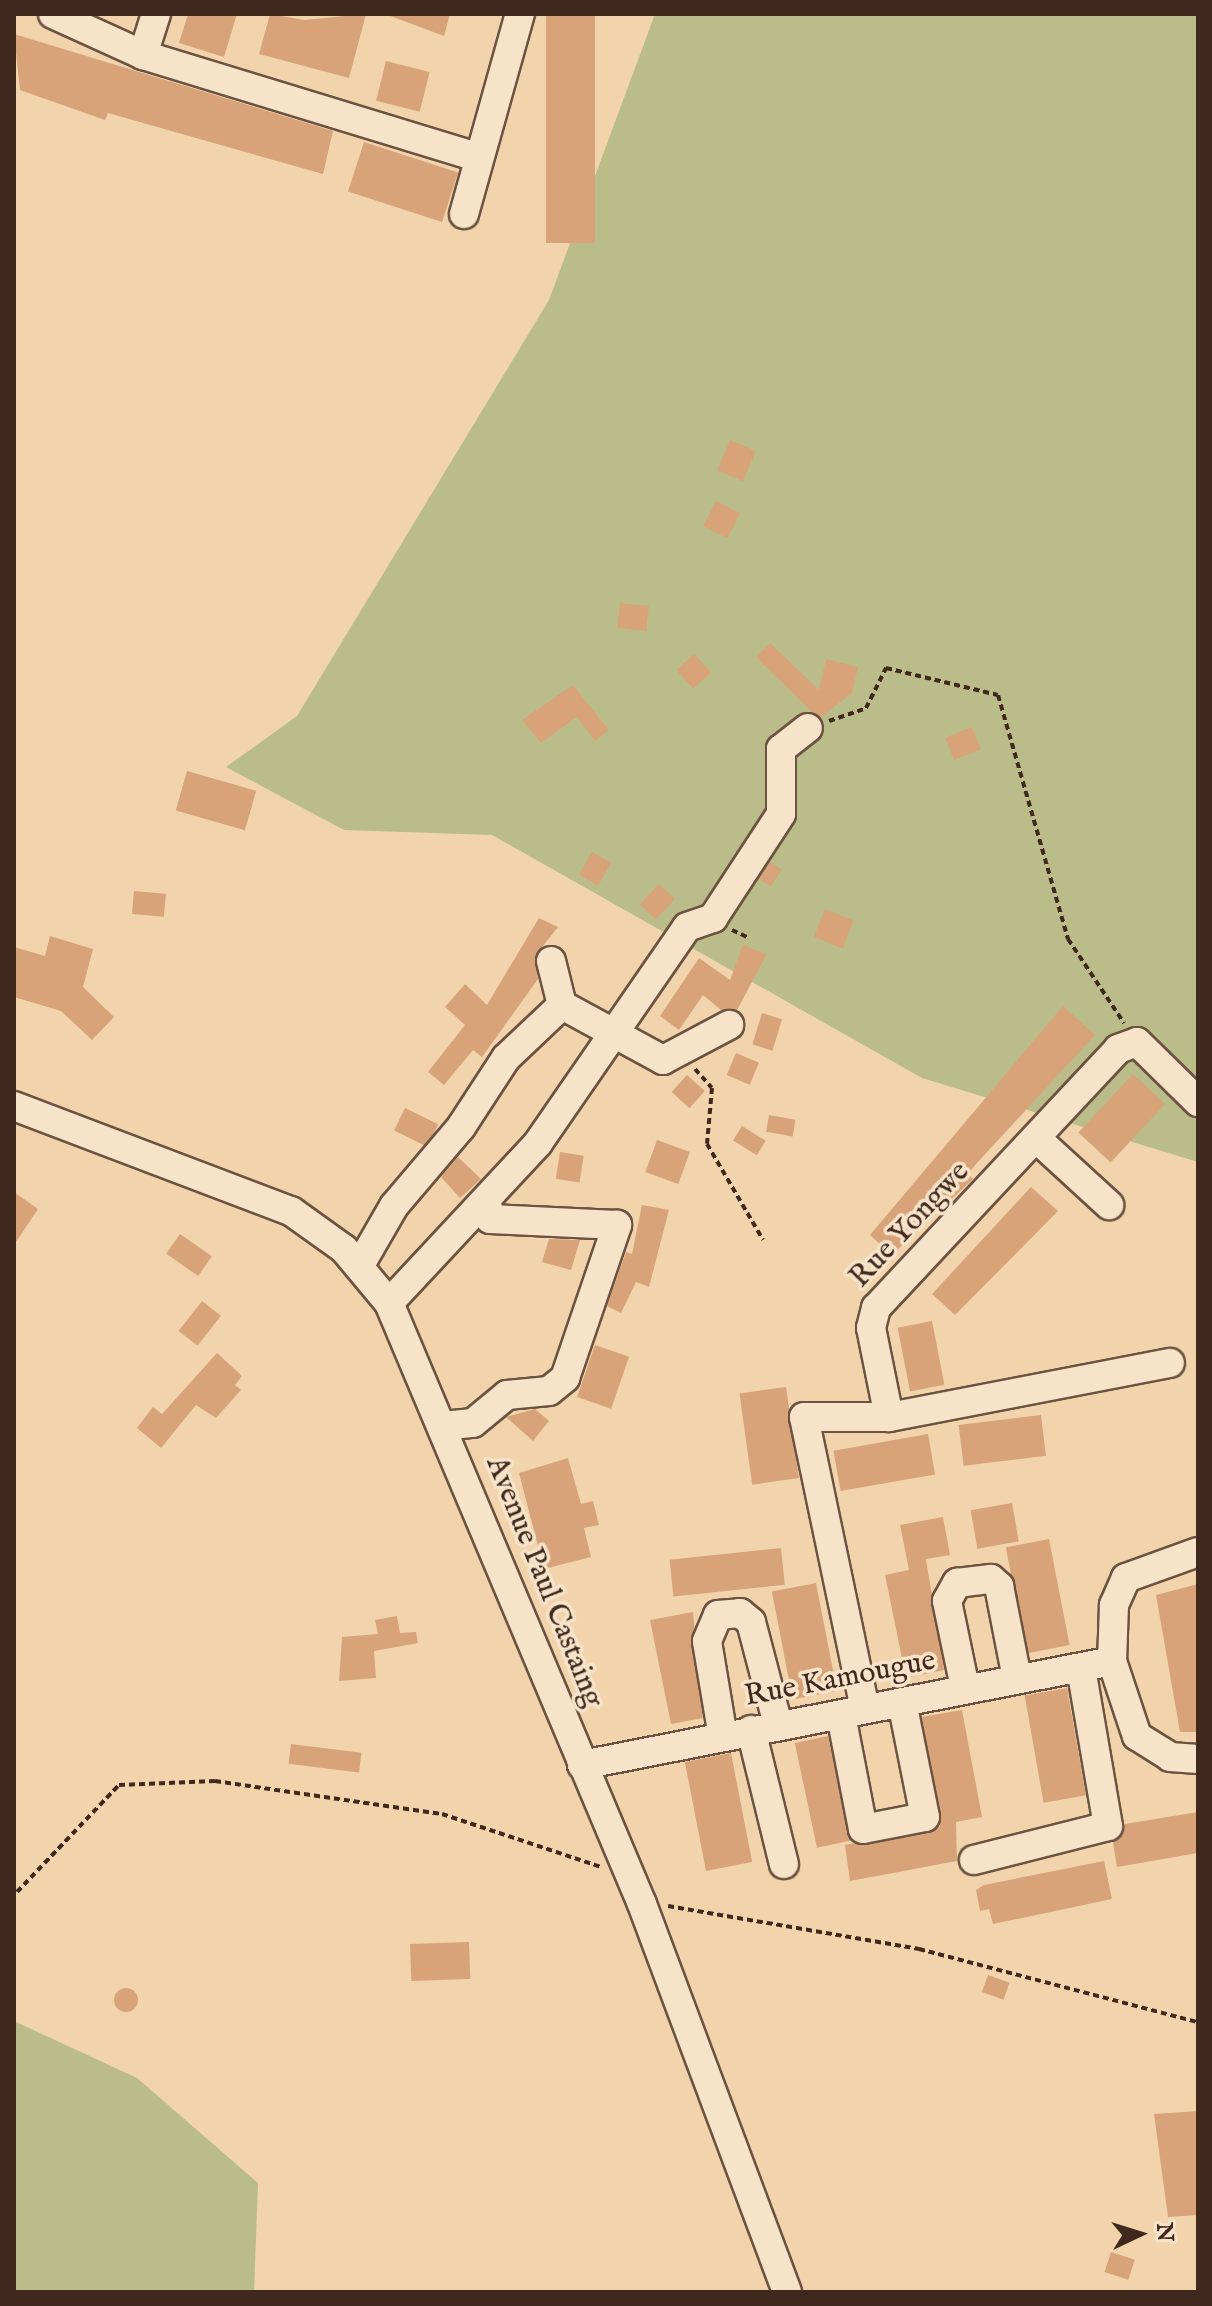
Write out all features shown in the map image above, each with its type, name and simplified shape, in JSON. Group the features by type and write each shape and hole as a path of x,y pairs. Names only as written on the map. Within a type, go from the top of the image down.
{"street":[{"path":"53,14 143,55 479,158"},
{"path":"143,55 156,14"},
{"path":"464,214 520,14"},
{"path":"389,1303 487,1204 662,973 669,950 687,927 713,918 781,814 781,749 808,728"},
{"path":"551,961 562,1005 663,1060 729,1025"},
{"path":"360,1265 394,1206 461,1127 506,1058 562,1005"},
{"path":"1137,1042 1198,1102"},
{"name":"Rue Yongwe","path":"889,1417 871,1319 1118,1049 1137,1042"},
{"name":"Avenue Paul Castaing","path":"14,1106 291,1211 360,1265 389,1303 642,1904 787,2292"},
{"path":"1037,1139 1109,1205"},
{"path":"443,1426 473,1423 507,1395 549,1391 565,1378 617,1225 490,1219 487,1204"},
{"path":"902,1702 925,1817 863,1829 853,1712 825,1526 804,1417 889,1417 1170,1363"},
{"path":"1198,1552 1126,1578 1116,1596 1112,1661 1137,1736 1170,1757 1198,1759"},
{"path":"965,1688 947,1601 957,1583 991,1579 999,1586 1017,1679"},
{"path":"723,1737 707,1641 718,1615 740,1613 751,1622 784,1864"},
{"name":"Rue Kamougue","path":"582,1765 1112,1661"},
{"path":"974,1860 1095,1834 1110,1816 1081,1668"}],"path":[{"path":"808,728 866,708 886,668 998,695 1068,939 1137,1042"},
{"path":"663,1060 693,1067 712,1088 707,1144 763,1240"},
{"path":"17,1892 119,1785 215,1781 442,1814 485,1833 627,1871"},
{"path":"642,1904 919,1949 1198,2022"}],"green space":[{"path":"655,14 1198,14 1198,1162 922,1078 492,835 344,830 226,767 297,716 549,300"},
{"path":"14,2021 137,2078 258,2183 254,2292 14,2292"}],"building":[{"path":"188,14 237,14 224,57 179,43"},
{"path":"270,14 304,20 366,14 349,78 259,54"},
{"path":"385,14 450,14 444,36"},
{"path":"546,14 595,14 595,243 546,243"},
{"path":"14,34 333,131 323,174 108,113 105,120 20,90"},
{"path":"386,61 430,72 420,112 376,101"},
{"path":"364,142 458,173 442,222 348,191"},
{"path":"730,440 756,451 743,481 717,470"},
{"path":"716,501 740,513 727,538 703,526"},
{"path":"620,603 649,606 646,631 617,628"},
{"path":"770,643 819,690 826,659 858,667 852,693 821,717 812,712 756,657"},
{"path":"694,654 711,672 693,689 676,670"},
{"path":"573,685 609,730 595,741 577,717 541,743 522,720"},
{"path":"972,727 981,749 954,760 945,738"},
{"path":"187,771 256,791 245,830 176,810"},
{"path":"592,852 611,863 598,886 579,875"},
{"path":"770,862 782,870 770,886 759,879"},
{"path":"659,884 675,899 656,919 640,904"},
{"path":"134,891 166,894 164,917 132,914"},
{"path":"825,909 854,921 843,948 814,937"},
{"path":"539,918 558,927 535,956 538,979 482,1057 473,1050 444,1085 428,1072 465,1025 445,1007 465,984 487,1005"},
{"path":"50,936 93,949 83,987 114,1017 92,1040 61,1011 14,997 14,947 45,956"},
{"path":"743,945 767,954 737,1010 721,1010 703,995 679,1030 660,1016 699,958 730,980"},
{"path":"1063,1006 1095,1035 976,1164 968,1174 973,1179 892,1255 870,1235"},
{"path":"762,1013 782,1019 772,1051 752,1045"},
{"path":"736,1053 759,1063 750,1085 727,1075"},
{"path":"1133,1074 1165,1104 1111,1163 1078,1133"},
{"path":"687,1075 705,1091 689,1108 672,1092"},
{"path":"405,1108 438,1124 427,1147 394,1130"},
{"path":"769,1115 796,1120 793,1136 766,1132"},
{"path":"742,1126 766,1141 757,1155 733,1140"},
{"path":"657,1140 690,1152 678,1184 645,1172"},
{"path":"560,1152 584,1156 579,1182 556,1179"},
{"path":"458,1157 481,1179 460,1198 441,1177"},
{"path":"1031,1187 1058,1211 955,1315 932,1294"},
{"path":"14,1192 38,1209 14,1245"},
{"path":"642,1205 669,1210 649,1287 636,1282 621,1313 607,1306 626,1252 632,1254"},
{"path":"180,1234 212,1256 198,1276 166,1254"},
{"path":"549,1239 580,1240 571,1270 542,1262"},
{"path":"202,1301 221,1316 198,1346 179,1331"},
{"path":"932,1321 944,1385 910,1391 898,1328"},
{"path":"595,1345 629,1357 611,1409 577,1397"},
{"path":"217,1353 242,1376 235,1385 241,1390 216,1418 196,1405 161,1448 137,1428 153,1407 162,1414"},
{"path":"786,1387 799,1478 752,1485 739,1394"},
{"path":"535,1409 549,1421 533,1441 506,1417"},
{"path":"1041,1415 1046,1456 964,1466 959,1425"},
{"path":"928,1434 935,1474 841,1491 833,1451"},
{"path":"568,1458 581,1504 593,1501 599,1525 584,1528 591,1557 544,1569 519,1473"},
{"path":"1012,1503 1019,1541 977,1549 971,1510"},
{"path":"943,1517 950,1555 926,1559 944,1670 906,1678 885,1575 909,1570 900,1525"},
{"path":"1049,1539 1070,1645 1026,1653 1006,1547"},
{"path":"781,1548 785,1585 673,1597 670,1560"},
{"path":"816,1583 837,1691 793,1700 772,1592"},
{"path":"1198,1584 1198,1732 1180,1732 1156,1595"},
{"path":"693,1612 703,1718 671,1724 650,1620"},
{"path":"397,1616 400,1633 416,1632 418,1643 374,1651 376,1678 339,1681 342,1637 378,1634 375,1620"},
{"path":"1067,1688 1086,1795 1044,1803 1025,1695"},
{"path":"962,1710 982,1817 956,1822 957,1861 850,1881 845,1845 940,1827 922,1717"},
{"path":"828,1736 850,1841 817,1848 795,1743"},
{"path":"291,1744 361,1753 359,1773 289,1764"},
{"path":"731,1753 752,1862 706,1871 685,1762"},
{"path":"1198,1812 1198,1853 1117,1867 1113,1842 1125,1824"},
{"path":"1104,1861 1112,1899 993,1924 989,1909 980,1911 976,1890 984,1885"},
{"path":"469,1942 470,1979 411,1981 410,1944"},
{"path":"988,1975 1010,1983 1003,2000 982,1992"},
{"path":"126,1988 137,1995 138,2000 131,2011 126,2012 115,2005 114,2000 121,1989"},
{"path":"1198,2111 1198,2215 1168,2217 1154,2114"},
{"path":"1111,2252 1135,2260 1128,2280 1105,2272"}]}
